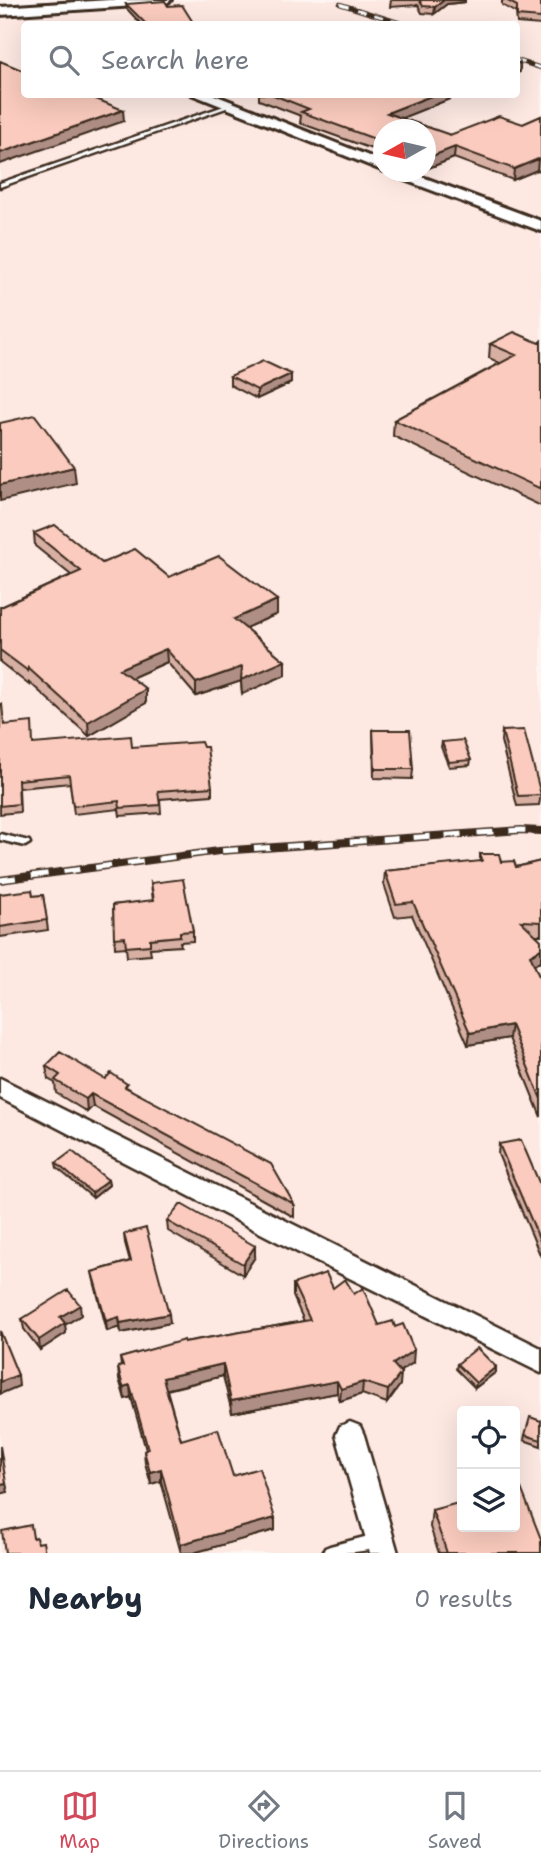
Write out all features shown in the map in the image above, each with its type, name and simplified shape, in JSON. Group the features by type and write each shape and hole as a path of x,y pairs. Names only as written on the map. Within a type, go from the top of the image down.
{"street":[{"path":"0,10 165,0"},
{"path":"208,98 373,163"},
{"path":"423,182 541,226"},
{"path":"0,1087 326,1255 541,1361"},
{"path":"350,1435 383,1546"}],"lane":[{"path":"0,185 229,106"},
{"path":"0,837 25,843"},
{"path":"330,1553 383,1546"}],"shaded area":[{"path":"201,0 541,0 541,1553 0,1553 0,12"}],"building":[{"path":"419,0 444,0 435,7 423,6"},
{"path":"506,0 541,0 541,18 517,16 517,6"},
{"path":"165,1 168,6 182,5 192,21 143,21 126,4"},
{"path":"0,61 21,70 21,98 94,98 123,110 0,153"},
{"path":"281,98 426,98 387,113 404,119 373,119 373,138 301,112 309,109"},
{"path":"499,116 523,124 541,116 541,160 514,169 455,147 436,154 436,130 450,135"},
{"path":"514,332 539,343 541,341 541,489 394,420 516,355 490,344"},
{"path":"263,361 291,374 257,390 230,376"},
{"path":"35,415 74,467 0,485 0,423"},
{"path":"55,525 102,563 135,549 169,577 219,556 277,600 234,619 285,661 241,680 242,667 196,683 166,649 119,669 146,689 88,722 28,668 28,671 0,650 0,607 81,571 34,533"},
{"path":"0,704 4,725 32,722 33,744 131,736 132,747 201,742 203,747 207,747 212,787 158,791 160,805 120,808 119,801 73,806 69,775 18,780 19,804 0,806"},
{"path":"373,730 410,730 413,769 375,769"},
{"path":"524,730 541,795 518,796 502,731"},
{"path":"463,740 471,760 449,762 442,742"},
{"path":"480,854 499,854 501,862 514,861 516,867 541,861 541,922 521,921 541,940 541,949 530,955 541,981 541,1099 511,1025 470,1033 413,902 396,904 385,871 482,861"},
{"path":"183,879 193,931 180,932 180,936 150,939 150,945 126,947 125,937 114,938 113,905 154,900 151,883"},
{"path":"32,890 33,896 43,895 47,920 0,927 0,894"},
{"path":"60,1052 105,1079 111,1073 127,1084 125,1087 271,1164 294,1204 91,1094 86,1099 55,1080 60,1075 46,1066"},
{"path":"521,1140 541,1187 541,1243 499,1144"},
{"path":"72,1151 108,1180 92,1193 56,1163"},
{"path":"181,1204 255,1246 243,1264 167,1221"},
{"path":"146,1228 169,1314 120,1323 119,1317 106,1321 92,1272 131,1261 124,1234"},
{"path":"326,1273 333,1288 345,1279 354,1294 363,1288 379,1325 393,1321 395,1327 403,1324 414,1350 393,1364 401,1373 388,1390 363,1382 341,1389 337,1381 231,1401 223,1364 163,1378 181,1440 218,1429 233,1476 259,1468 275,1518 181,1544 161,1469 150,1472 144,1451 148,1449 130,1385 123,1387 118,1367 123,1366 120,1358 184,1340 310,1320 293,1284"},
{"path":"68,1290 80,1305 60,1317 65,1323 39,1340 22,1319"},
{"path":"0,1331 18,1375 0,1382"},
{"path":"477,1348 496,1367 476,1383 457,1364"},
{"path":"530,1417 541,1421 541,1440 525,1435"},
{"path":"0,1446 6,1483 0,1484"},
{"path":"520,1488 541,1539 541,1553 447,1553 432,1510 457,1503 457,1532 520,1532"},
{"path":"31,1525 33,1538 36,1537 37,1543 43,1542 45,1553 5,1553 2,1531"}],"railway":[{"path":"340,4 394,21"},
{"path":"520,61 541,68"},
{"path":"0,880 219,851 521,830 541,831"}]}
